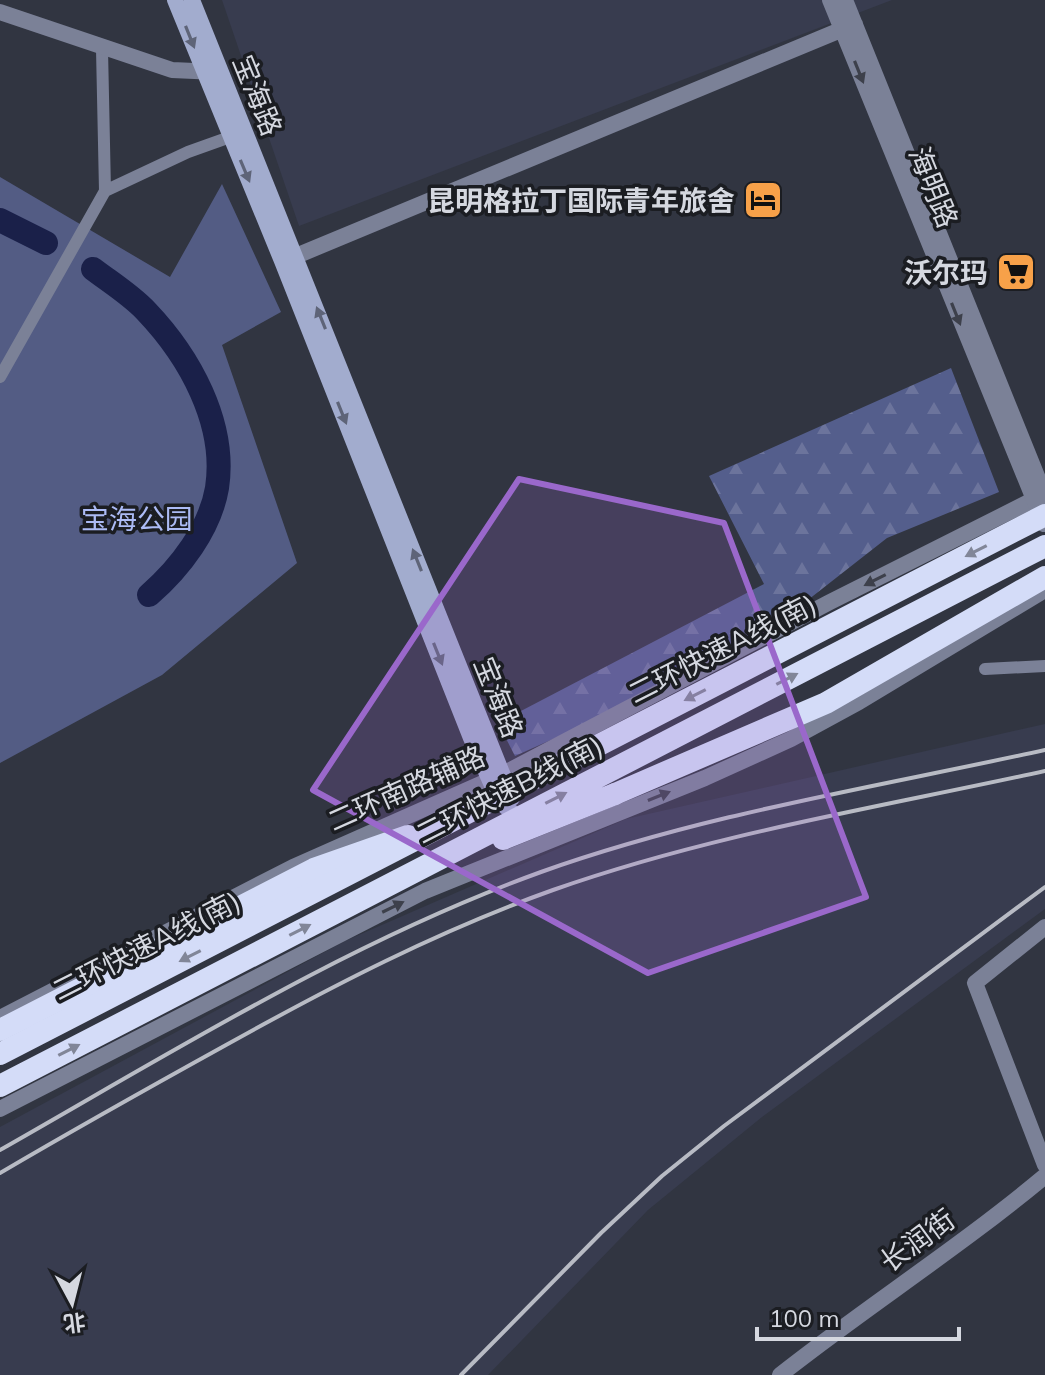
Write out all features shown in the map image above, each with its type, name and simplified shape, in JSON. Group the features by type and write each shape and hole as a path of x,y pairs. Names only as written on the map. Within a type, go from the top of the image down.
{"highway":[{"name":"二环快速A线(南)","path":"0,1054 1042,500"},
{"name":"二环快速B线(南)","path":"0,1086 1045,546"},
{"path":"355,902 428,868 588,806 802,714 850,690 990,607 1043,583"},
{"path":"0,1030 336,860 456,820 507,808"}],"main road":[{"name":"宝海路","path":"175,0 212,73 289,258 507,808"},
{"name":"宝海路","path":"192,0 230,137 289,258"}],"street":[{"name":"海明路","path":"830,0 848,26 1042,500 1045,526"},
{"name":"海明路","path":"845,0 848,26"},
{"path":"0,12 102,49 172,70 212,73"},
{"path":"289,258 848,26"},
{"path":"0,377 105,191 102,49"},
{"path":"105,191 188,152 230,137"},
{"name":"二环南路辅路","path":"0,1018 293,867 496,777 841,597 1042,500"},
{"path":"0,1109 386,910 529,848 705,778 791,739 848,708 1043,583"},
{"path":"985,669 1045,666"},
{"path":"507,808 529,848"},
{"path":"1045,927 975,983 1045,1165"},
{"name":"长润街","path":"780,1375 1045,1176"}],"highlighted area":[{"path":"519,479 724,523 866,897 648,973 313,790"}],"shaded area":[{"path":"222,0 892,0 299,226"},
{"path":"1045,724 1045,909 762,1117 648,1210 488,1375 0,1375 0,1127 345,941 626,819"}],"green space":[{"name":"宝海公园","path":"0,177 170,277 222,184 281,312 222,345 297,563 162,675 0,763"},
{"path":"951,368 999,492 887,538 790,614 654,694 515,756 498,723 764,584 709,476"}],"waterway":[{"path":"0,220 46,243"},
{"path":"93,269 140,305 177,348 201,392 216,439 219,464 217,488 208,518 192,547 172,573 149,595"}],"railway":[{"path":"0,1150 198,1036 332,964 401,930 541,872 728,818 1045,750"},
{"path":"0,1173 306,1002 386,961 510,906 613,870 735,837 1045,771"},
{"path":"461,1375 601,1233 662,1176 724,1126 1045,887"}],"place":[{"name":"昆明格拉丁国际青年旅舍","path":"763,200"},
{"name":"沃尔玛","path":"1016,272"}]}
